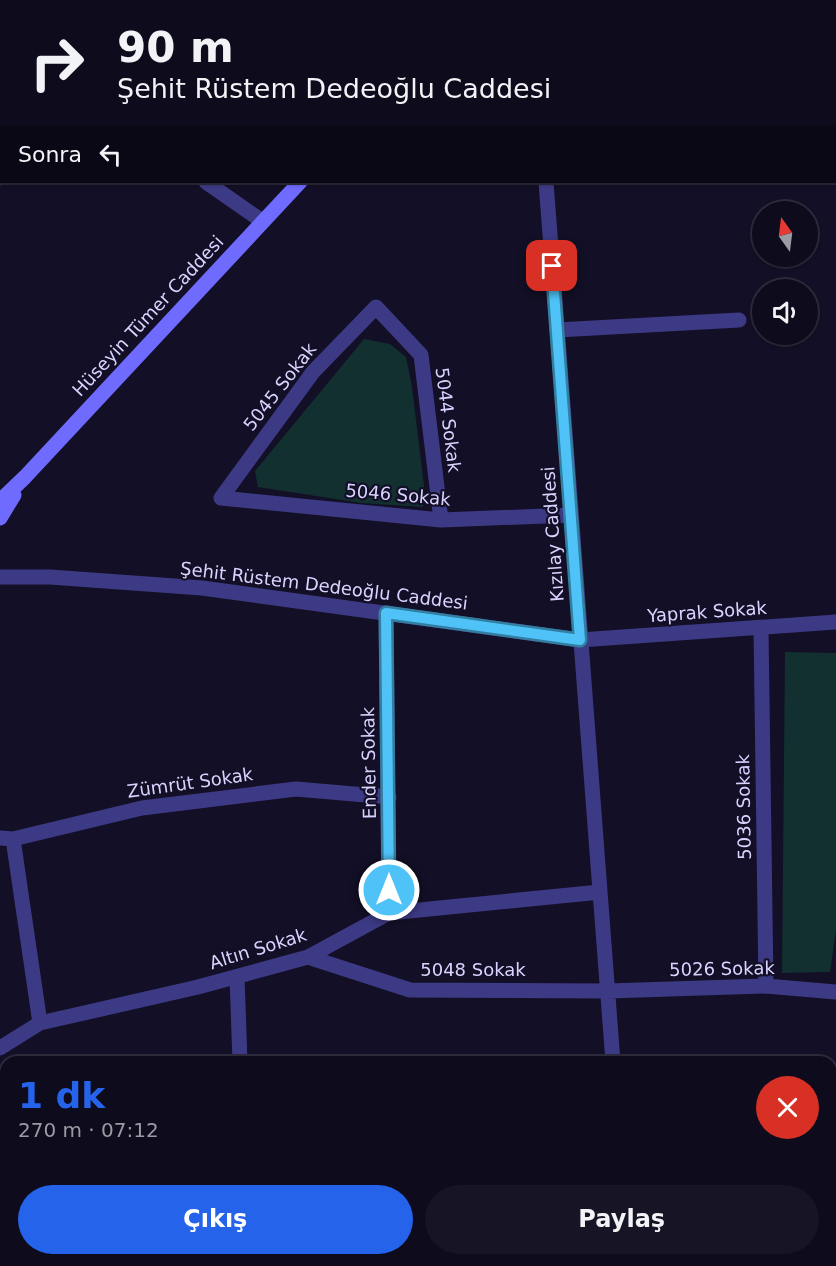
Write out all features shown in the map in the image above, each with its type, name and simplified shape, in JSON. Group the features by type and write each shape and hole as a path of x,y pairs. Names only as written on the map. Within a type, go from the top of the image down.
{"main road":[{"name":"Hüseyin Tümer Caddesi","path":"0,501 299,183"},
{"name":"Hüseyin Tümer Caddesi","path":"0,518 25,477"}],"street":[{"path":"207,183 262,221"},
{"name":"Kızılay Caddesi","path":"546,183 613,1056"},
{"name":"5045 Sokak","path":"221,498 312,372 376,307"},
{"name":"5044 Sokak","path":"376,307 420,355 441,520"},
{"path":"557,330 739,320"},
{"name":"5046 Sokak","path":"221,498 441,520 571,515"},
{"name":"Şehit Rüstem Dedeoğlu Caddesi","path":"0,577 202,588 580,640"},
{"name":"Şehit Rüstem Dedeoğlu Caddesi","path":"0,587 25,577"},
{"name":"Ender Sokak","path":"386,613 389,913"},
{"name":"Yaprak Sokak","path":"580,640 836,622"},
{"name":"5036 Sokak","path":"761,628 766,986"},
{"name":"Zümrüt Sokak","path":"6,839 142,808 296,789 388,797"},
{"path":"6,839 40,1023"},
{"name":"Altın Sokak","path":"0,1048 40,1023 198,987 308,957 389,913 600,892"},
{"name":"5048 Sokak","path":"308,957 410,990 608,991"},
{"path":"237,976 240,1056"},
{"name":"5026 Sokak","path":"608,991 766,986 836,989"}],"green space":[{"path":"364,339 390,344 406,357 424,486 423,507 361,503 258,487 255,471"},
{"path":"785,652 836,653 836,930 830,972 782,973"}],"route":[{"path":"389,890 386,613 580,640 552,266"}]}
